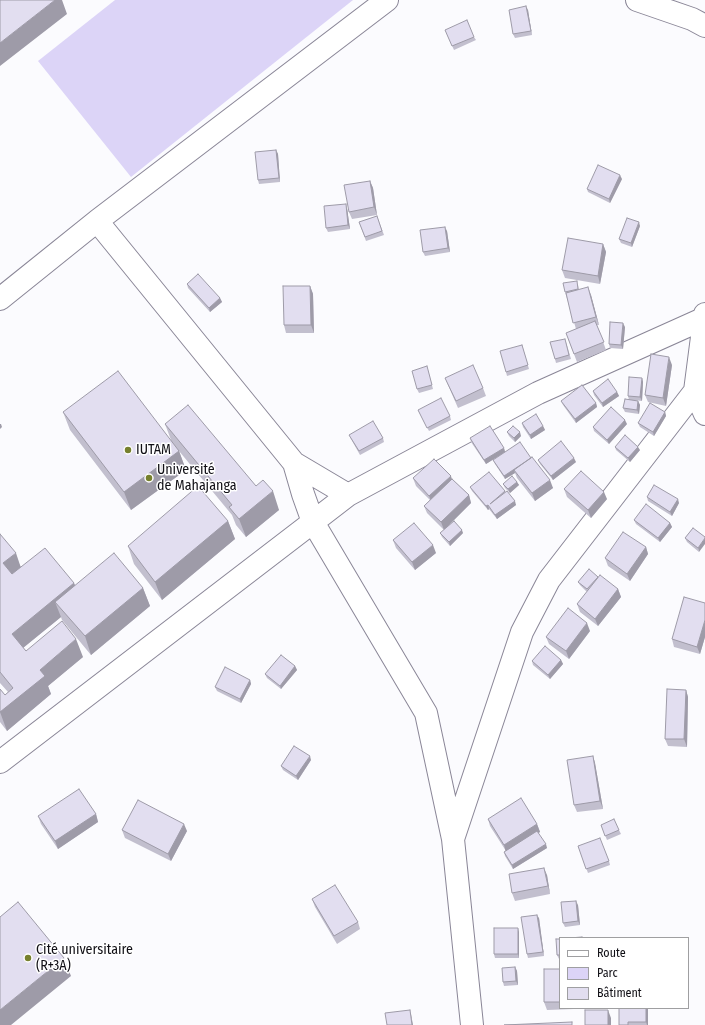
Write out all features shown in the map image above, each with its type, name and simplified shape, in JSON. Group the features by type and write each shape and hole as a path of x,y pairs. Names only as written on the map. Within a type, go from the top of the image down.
{"street":[{"path":"0,299 97,221 387,0"},
{"path":"637,0 692,19 705,26"},
{"path":"97,221 294,463 348,495"},
{"path":"453,839 522,632 549,580 695,391 705,317"},
{"path":"0,762 348,495 538,392 705,317"},
{"path":"695,391 705,414"},
{"path":"294,463 313,522 426,713 453,839 472,1025"}],"green space":[{"path":"115,0 353,0 131,177 38,61"}],"building":[{"path":"0,0 55,0 0,43"},
{"path":"526,6 531,31 513,34 509,10"},
{"path":"467,20 474,37 452,46 445,30"},
{"path":"276,150 279,178 258,180 255,152"},
{"path":"598,165 620,175 609,199 587,189"},
{"path":"370,181 374,207 349,212 344,185"},
{"path":"346,204 348,225 326,228 324,206"},
{"path":"377,216 382,231 365,237 359,222"},
{"path":"627,218 639,222 631,243 619,239"},
{"path":"445,227 448,248 423,252 420,230"},
{"path":"568,238 603,244 598,276 562,270"},
{"path":"198,274 220,298 209,308 187,284"},
{"path":"577,281 578,289 565,292 563,283"},
{"path":"283,286 310,286 311,325 284,325"},
{"path":"588,287 596,317 573,323 566,293"},
{"path":"595,321 604,342 574,354 566,333"},
{"path":"610,322 623,323 621,345 609,344"},
{"path":"565,339 569,355 555,359 550,342"},
{"path":"522,345 528,365 506,372 500,351"},
{"path":"651,354 669,357 663,398 645,395"},
{"path":"473,365 483,388 456,401 445,378"},
{"path":"427,366 432,385 417,389 412,371"},
{"name":"IUTAM","path":"118,371 179,451 124,492 63,412"},
{"path":"629,377 642,378 640,397 628,396"},
{"path":"608,379 617,392 602,403 593,391"},
{"path":"582,385 596,403 575,419 561,401"},
{"path":"441,398 450,416 427,428 418,410"},
{"path":"625,399 638,401 637,410 623,408"},
{"path":"650,403 665,412 653,432 638,423"},
{"path":"188,405 256,486 263,480 273,491 239,519 229,507 232,505 165,424"},
{"path":"611,407 625,420 607,440 593,427"},
{"path":"536,414 543,426 530,435 522,423"},
{"path":"373,421 383,438 359,451 349,435"},
{"path":"490,426 504,448 484,460 470,438"},
{"path":"513,426 520,432 514,438 507,432"},
{"path":"625,435 638,447 628,458 615,447"},
{"path":"561,441 574,458 551,476 538,460"},
{"path":"520,442 531,458 504,476 493,460"},
{"path":"532,457 550,480 532,493 514,470"},
{"path":"434,459 451,476 429,496 413,478"},
{"path":"581,471 604,492 588,510 564,489"},
{"path":"489,472 505,491 490,504 507,491 515,501 495,515 488,505 486,506 470,487"},
{"path":"512,476 517,482 508,489 503,484"},
{"path":"452,479 469,495 441,522 424,506"},
{"path":"654,485 678,499 670,512 647,497"},
{"path":"198,486 228,521 155,582 128,546"},
{"path":"646,504 670,523 658,538 634,520"},
{"path":"454,521 462,530 449,542 440,533"},
{"path":"414,523 433,545 412,562 393,540"},
{"path":"693,528 705,537 698,548 685,538"},
{"path":"623,532 646,547 627,574 605,558"},
{"path":"0,534 16,553 3,563 12,574 45,548 74,583 12,634 26,651 62,621 76,639 40,670 45,676 0,712 0,689 5,695 13,688 0,672"},
{"path":"114,553 143,588 85,636 55,602"},
{"path":"589,569 598,577 587,589 578,582"},
{"path":"600,575 618,589 595,619 577,604"},
{"path":"684,597 705,603 705,620 697,647 672,639"},
{"path":"568,608 587,623 566,651 546,637"},
{"path":"545,646 561,660 548,675 532,661"},
{"path":"281,655 295,666 280,686 265,674"},
{"path":"225,667 250,680 240,699 215,687"},
{"path":"667,689 686,690 684,739 665,739"},
{"path":"294,746 310,756 296,776 281,766"},
{"path":"593,756 600,801 574,805 567,760"},
{"path":"79,789 96,814 55,841 38,816"},
{"path":"521,798 537,824 504,845 488,819"},
{"path":"138,800 184,824 168,854 122,830"},
{"path":"614,819 619,830 605,836 601,825"},
{"path":"537,831 546,844 512,865 504,852"},
{"path":"600,838 609,861 586,869 578,846"},
{"path":"544,868 548,886 512,893 509,874"},
{"path":"335,885 358,922 334,936 312,899"},
{"path":"576,901 578,921 563,923 561,902"},
{"name":"Cité universitaire (R+3A)","path":"18,902 64,958 0,1010 0,917"},
{"path":"537,915 543,952 527,954 521,917"},
{"path":"494,928 518,928 518,954 494,954"},
{"path":"556,939 559,939 559,955 557,955"},
{"path":"515,967 516,981 503,982 502,968"},
{"path":"544,969 559,969 559,1002 544,1002"},
{"path":"619,1009 646,1009 646,1022 628,1022 628,1025 619,1025"},
{"path":"410,1010 412,1025 387,1025 385,1013"},
{"path":"585,1010 608,1010 608,1025 585,1025"},
{"path":"572,1022 572,1025 504,1025"}],"place":[{"name":"IUTAM","path":"128,450"},
{"name":"Université de Mahajanga","path":"149,478"},
{"name":"Cité universitaire (R+3A)","path":"28,958"}]}
